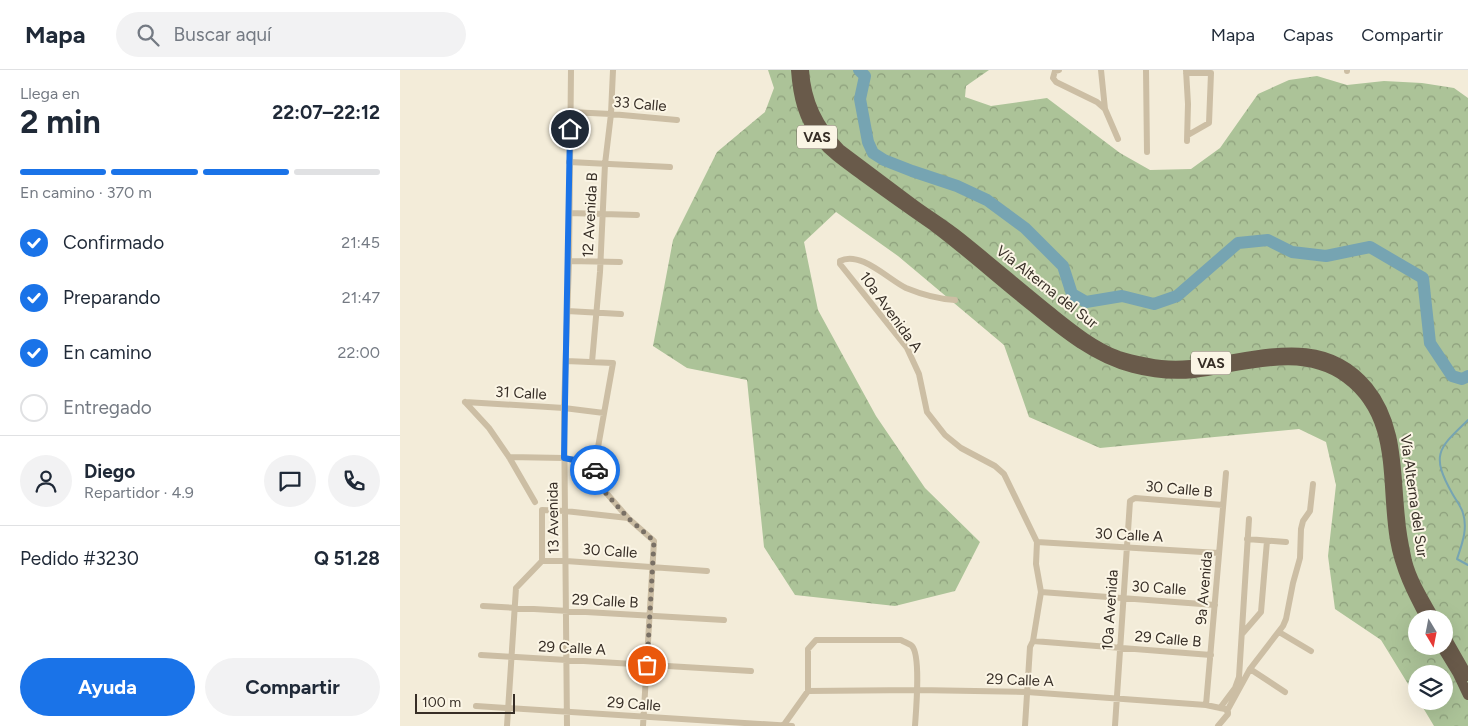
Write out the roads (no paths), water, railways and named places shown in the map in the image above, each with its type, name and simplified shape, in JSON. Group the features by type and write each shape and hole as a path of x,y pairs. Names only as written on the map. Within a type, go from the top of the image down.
{"highway":[{"name":"Vía Alterna del Sur","path":"796,70 811,109 828,136 864,172 910,206 961,238 1071,328 1104,349 1119,356 1151,364 1192,366 1282,352 1312,353 1324,356 1356,375 1368,386 1376,398 1384,413 1392,436 1396,457 1404,565 1414,597 1421,610"},
{"name":"Vía Alterna del Sur","path":"801,84 804,70"},
{"name":"Vía Alterna del Sur","path":"1404,565 1430,610"},
{"path":"1453,650 1468,676"},
{"path":"1446,655 1468,695"}],"street":[{"name":"13 Avenida","path":"567,726 564,408 569,261 570,70"},
{"name":"12 Avenida B","path":"592,362 613,70"},
{"path":"1057,70 1053,78 1056,82 1097,102 1105,110"},
{"path":"1101,70 1105,110 1118,138"},
{"path":"1146,70 1146,152"},
{"path":"1186,71 1211,72 1208,123 1187,138 1186,71"},
{"name":"33 Calle","path":"570,112 677,120"},
{"path":"569,162 670,167"},
{"path":"569,213 637,215"},
{"name":"10a Avenida A","path":"955,300 930,297 904,287 869,264 855,259 843,259 840,261 840,264 907,348 919,374 926,412 951,440 961,448 995,466 1004,474 1037,542 1036,564 1042,592 1034,641 1030,648 1025,726"},
{"path":"569,261 620,262"},
{"path":"567,311 621,314"},
{"path":"566,361 613,363 595,464 596,482 628,518 654,541 643,726"},
{"name":"31 Calle","path":"509,457 489,428 465,402 564,408 604,413"},
{"path":"509,457 564,458 595,464"},
{"path":"509,457 535,502"},
{"name":"9a Avenida","path":"1206,704 1226,473"},
{"path":"1218,726 1228,714 1227,711 1250,669 1286,619 1300,558 1301,529 1303,521 1310,511 1313,484"},
{"name":"30 Calle B","path":"1133,498 1223,505"},
{"name":"10a Avenida","path":"1114,726 1130,501 1133,498"},
{"path":"507,726 516,588 542,561 542,510 628,518"},
{"path":"1220,708 1235,688 1239,677 1249,519"},
{"path":"1247,539 1286,542"},
{"path":"1242,634 1260,612 1267,541"},
{"name":"30 Calle A","path":"1037,542 1219,552"},
{"name":"30 Calle","path":"542,561 707,571"},
{"name":"30 Calle","path":"1042,592 1214,605"},
{"name":"29 Calle B","path":"484,606 724,620"},
{"path":"1278,632 1311,651"},
{"path":"784,726 808,691 808,649 816,640 901,640 912,646 916,655 915,726"},
{"name":"29 Calle B","path":"1034,641 1211,655"},
{"name":"29 Calle A","path":"481,655 751,671"},
{"path":"1250,669 1285,692"},
{"name":"29 Calle A","path":"808,691 1027,692 1206,704 1227,711"},
{"name":"29 Calle","path":"476,706 792,726"}],"waterway":[{"path":"859,70 865,76 860,99 868,142 873,153 884,160 957,186 987,200 1025,228 1063,266 1072,294 1086,302 1122,296 1154,304 1177,296 1238,243 1268,240 1292,252 1326,256 1370,247 1423,278 1430,343 1452,376 1462,379 1468,376"},
{"path":"1468,420 1444,445 1440,460 1445,480 1463,513 1464,536 1457,559 1468,565"}]}
